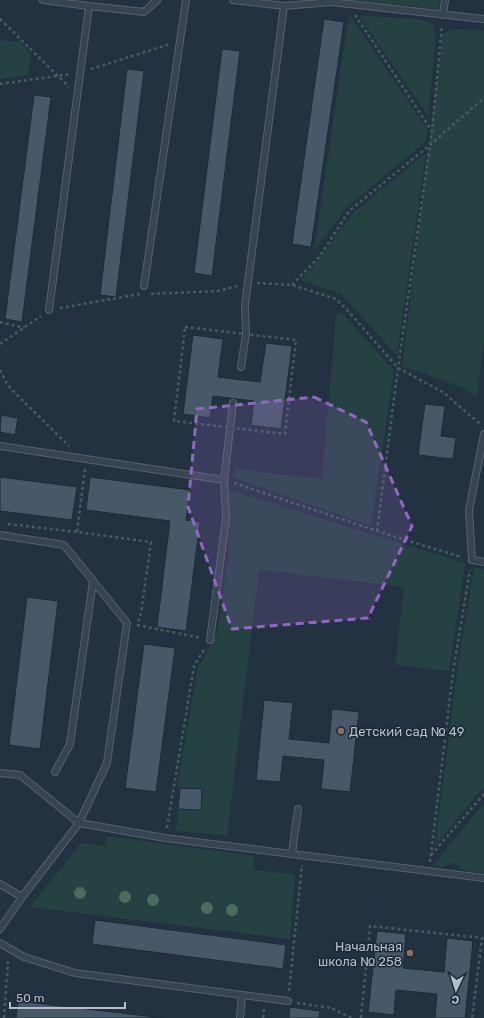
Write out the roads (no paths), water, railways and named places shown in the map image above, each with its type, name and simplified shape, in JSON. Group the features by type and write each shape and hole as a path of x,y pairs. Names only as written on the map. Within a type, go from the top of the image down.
{"lane":[{"path":"43,0 144,12 157,0"},
{"path":"144,286 186,0"},
{"path":"233,0 284,6 332,1 484,19"},
{"path":"443,14 445,0"},
{"path":"49,310 89,6"},
{"path":"241,367 246,334 245,305 284,6"},
{"path":"210,640 226,518 224,480 233,403"},
{"path":"484,434 469,510 472,560 484,562"},
{"path":"0,446 224,480"},
{"path":"0,535 64,545 126,623 107,763 79,823 22,897 0,929"},
{"path":"55,772 70,744 93,582"},
{"path":"0,773 20,775 79,823 165,838 484,878"},
{"path":"292,854 298,809"},
{"path":"0,884 22,897"},
{"path":"0,943 24,957 75,973 288,1001"},
{"path":"240,1018 242,995"}],"place":[{"name":"Детский сад № 49","path":"341,731"},
{"name":"Начальная школа № 258","path":"410,953"}]}
